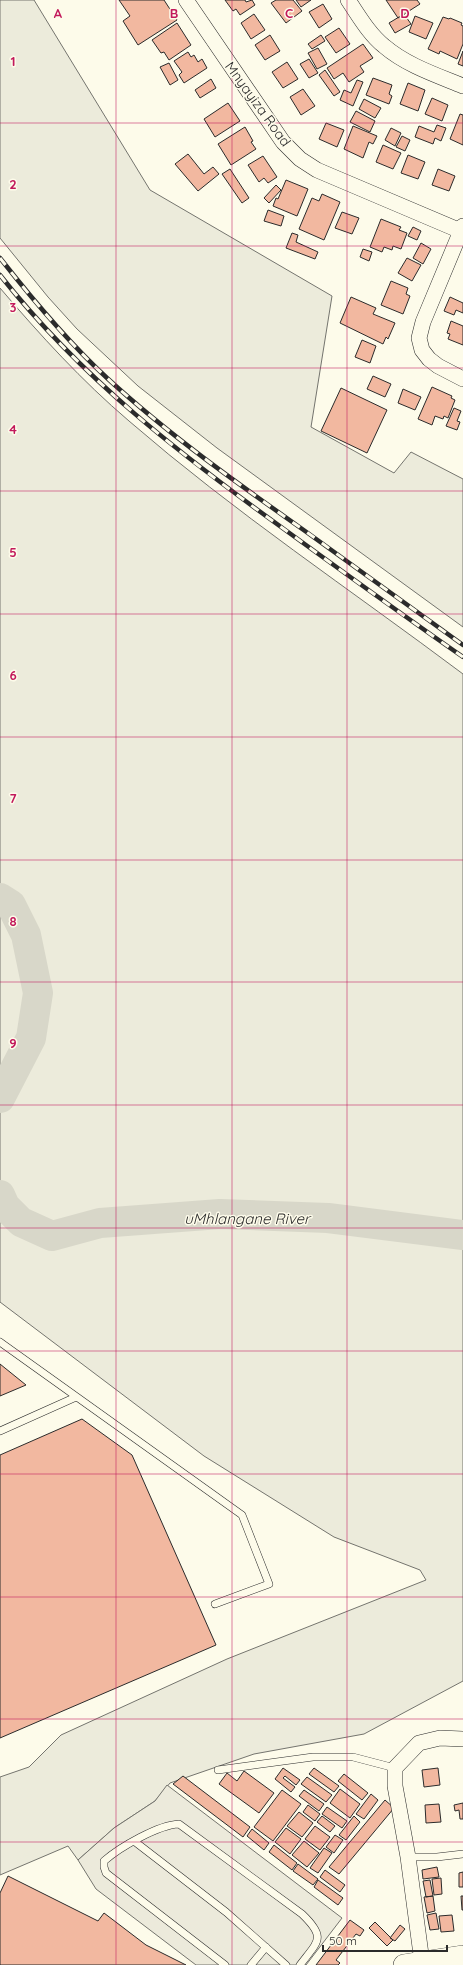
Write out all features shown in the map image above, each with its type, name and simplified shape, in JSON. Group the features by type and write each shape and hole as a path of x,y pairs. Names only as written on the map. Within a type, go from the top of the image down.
{"street":[{"name":"Mnyayiza Road","path":"186,0 283,142 300,159 338,180 462,230"},
{"path":"348,0 369,30 383,46 410,63 463,86"},
{"path":"462,230 423,322 419,338 422,350 429,359 438,366 463,379"},
{"path":"463,1739 440,1738 419,1744 395,1768 395,1786 408,1857 413,1964 463,1956"}],"lane":[{"path":"0,1342 242,1515 269,1584 215,1604"},
{"path":"0,1431 76,1397"},
{"path":"218,1770 313,1758 353,1757 395,1768"},
{"path":"225,1965 106,1873 104,1861 118,1849 134,1841 173,1824 179,1824 193,1832 302,1914 314,1925 318,1932 318,1939 300,1965"},
{"path":"134,1841 226,1912 286,1965"},
{"path":"408,1857 437,1857 463,1854"},
{"path":"251,1965 266,1947"}],"shaded area":[{"path":"0,0 34,0 150,190 332,296 311,427 394,473 411,452 463,479 463,627 217,448 138,386 77,329 48,297 0,238"},
{"path":"0,288 30,323 78,374 112,406 169,455 251,519 463,674 463,1681 364,1734 254,1754 170,1783 155,1801 114,1828 78,1860 68,1846 0,1875 0,1777 29,1767 61,1735 227,1659 426,1580 420,1570 334,1537 204,1456 0,1302"},
{"path":"167,1785 342,1918 306,1965 196,1965 96,1889 78,1860 114,1828 155,1801"}],"building":[{"path":"119,0 164,0 177,20 138,45 123,21 130,16"},
{"path":"225,0 245,0 246,2 252,0 255,5 240,15 236,9 233,11"},
{"path":"276,0 293,0 302,11 286,23 271,3"},
{"path":"296,0 311,0 301,7"},
{"path":"386,0 417,0 420,4 398,18"},
{"path":"323,4 332,19 319,28 309,12"},
{"path":"254,14 265,30 251,39 241,23"},
{"path":"404,14 411,24 395,33 389,23"},
{"path":"415,16 433,23 426,39 409,32"},
{"path":"443,17 462,23 461,25 463,26 463,44 457,59 440,51 439,54 428,49"},
{"path":"177,23 191,45 169,60 164,52 161,53 152,40"},
{"path":"339,28 350,44 336,53 325,37"},
{"path":"270,35 280,51 265,60 255,45"},
{"path":"321,35 325,41 312,49 308,44"},
{"path":"363,44 373,58 360,66 364,72 349,82 343,73 334,79 327,68"},
{"path":"318,48 327,64 317,69 308,53"},
{"path":"463,51 463,66 458,64"},
{"path":"188,52 191,57 194,55 198,62 202,59 207,68 184,83 179,75 182,72 174,61"},
{"path":"309,59 318,73 309,78 300,64"},
{"path":"287,62 298,79 283,88 272,72"},
{"path":"169,63 178,80 170,85 160,67"},
{"path":"325,70 340,92 334,96 319,75"},
{"path":"373,78 392,85 389,94 392,96 389,104 366,95"},
{"path":"211,79 216,88 200,98 195,90"},
{"path":"357,80 363,82 353,106 340,100 344,90 351,93"},
{"path":"408,83 425,90 418,111 400,104"},
{"path":"303,89 315,106 301,115 290,97"},
{"path":"432,98 448,105 442,121 425,114"},
{"path":"364,99 381,108 375,118 359,109"},
{"path":"228,103 240,121 215,137 204,119"},
{"path":"356,111 375,121 370,132 350,122"},
{"path":"460,114 463,115 463,145 450,139"},
{"path":"326,123 344,130 337,147 319,139"},
{"path":"437,125 446,128 441,141 435,138 433,144 415,137 419,126 434,132"},
{"path":"353,126 377,136 373,144 369,142 363,158 344,149"},
{"path":"245,127 253,141 251,142 256,149 231,165 218,144"},
{"path":"391,128 401,133 395,146 385,140"},
{"path":"402,136 410,140 405,151 396,147"},
{"path":"383,145 401,153 393,169 376,162"},
{"path":"188,154 204,174 213,167 219,174 198,191 175,164"},
{"path":"408,155 425,162 418,179 401,173"},
{"path":"263,156 277,177 268,183 264,178 259,182 248,165"},
{"path":"230,169 249,198 242,203 222,174"},
{"path":"438,169 455,176 449,191 432,185"},
{"path":"286,180 308,189 297,216 273,206 276,198 278,199"},
{"path":"276,185 281,190 269,203 264,198"},
{"path":"322,194 340,202 324,240 299,229 312,198 319,201"},
{"path":"268,210 284,216 281,226 264,221"},
{"path":"342,212 359,218 352,234 335,228"},
{"path":"381,219 401,227 399,230 407,233 401,249 393,246 392,250 384,247 382,252 370,247"},
{"path":"413,227 421,231 417,240 408,236"},
{"path":"292,233 298,235 296,242 318,252 315,259 286,248"},
{"path":"421,243 431,249 423,264 413,258"},
{"path":"363,249 372,252 369,261 360,257"},
{"path":"407,258 421,265 412,281 398,273"},
{"path":"391,281 408,288 406,294 410,296 403,314 381,305"},
{"path":"351,297 376,308 373,314 395,323 388,339 386,337 383,344 340,323"},
{"path":"450,297 463,303 463,313 456,310 454,315 444,311"},
{"path":"451,321 463,326 463,345 448,339 450,334 447,333"},
{"path":"362,340 376,346 370,363 355,357"},
{"path":"373,376 391,384 385,397 367,389"},
{"path":"432,387 452,396 451,398 455,400 448,418 444,416 443,419 435,416 432,425 418,419"},
{"path":"341,388 387,410 367,453 321,431"},
{"path":"403,389 421,397 415,410 398,403"},
{"path":"454,408 461,411 457,421 460,422 457,430 446,426"},
{"path":"0,1364 26,1385 0,1396"},
{"path":"82,1419 132,1455 216,1645 0,1738 0,1455"},
{"path":"283,1768 300,1780 296,1785 285,1776 283,1778 295,1787 291,1792 275,1779"},
{"path":"314,1768 339,1786 334,1792 309,1774"},
{"path":"438,1768 440,1785 424,1787 422,1770"},
{"path":"244,1771 274,1793 259,1813 219,1784 227,1773 237,1781"},
{"path":"344,1774 368,1793 362,1800 338,1781"},
{"path":"183,1776 250,1827 243,1837 173,1784"},
{"path":"307,1777 332,1795 326,1802 301,1784"},
{"path":"340,1789 360,1804 350,1818 330,1803"},
{"path":"282,1790 301,1804 273,1841 254,1827"},
{"path":"304,1790 324,1804 319,1811 299,1796"},
{"path":"371,1794 378,1800 364,1819 356,1814"},
{"path":"385,1800 394,1808 339,1874 329,1867"},
{"path":"463,1803 463,1819 460,1819 459,1810 455,1811 454,1805"},
{"path":"439,1804 441,1822 426,1823 425,1805"},
{"path":"308,1805 320,1814 315,1821 303,1812"},
{"path":"327,1807 347,1821 342,1828 322,1814"},
{"path":"299,1812 313,1823 302,1837 287,1826"},
{"path":"322,1816 335,1826 330,1832 317,1822"},
{"path":"354,1816 360,1822 346,1840 339,1835"},
{"path":"315,1826 330,1837 320,1850 305,1839"},
{"path":"286,1828 301,1839 290,1854 275,1842"},
{"path":"252,1829 269,1843 264,1850 247,1836"},
{"path":"335,1835 343,1840 334,1853 326,1847"},
{"path":"304,1841 319,1853 307,1867 292,1855"},
{"path":"274,1845 297,1863 292,1870 269,1852"},
{"path":"324,1848 332,1853 318,1873 310,1868"},
{"path":"298,1864 318,1879 313,1885 293,1871"},
{"path":"437,1867 439,1877 423,1879 422,1870"},
{"path":"325,1870 345,1885 340,1892 320,1877"},
{"path":"463,1872 463,1887 459,1887 459,1873"},
{"path":"8,1876 98,1921 104,1913 146,1945 186,1965 0,1965 0,1893"},
{"path":"441,1878 442,1894 434,1895 432,1879"},
{"path":"318,1880 343,1898 338,1905 314,1887"},
{"path":"430,1880 433,1896 426,1897 423,1881"},
{"path":"433,1896 435,1911 427,1913 424,1897"},
{"path":"461,1896 463,1896 463,1910 462,1910"},
{"path":"436,1913 439,1929 430,1930 427,1915"},
{"path":"452,1915 454,1931 441,1932 439,1916"},
{"path":"350,1920 364,1930 360,1936 356,1934 336,1960 340,1963 338,1965 316,1965"},
{"path":"375,1922 393,1940 387,1946 369,1928"},
{"path":"400,1925 405,1929 395,1941 390,1938"}],"waterway":[{"name":"uMhlangane River","path":"0,898 11,905 26,935 38,993 31,1038 0,1098"},
{"name":"uMhlangane River","path":"0,1195 5,1206 21,1222 52,1236 100,1223 220,1214 328,1218 463,1235"}],"railway":[{"path":"0,258 38,305 78,350 131,399 179,439 229,477 463,645"},
{"path":"0,275 32,313 99,382 171,444 248,503 463,657"}]}
